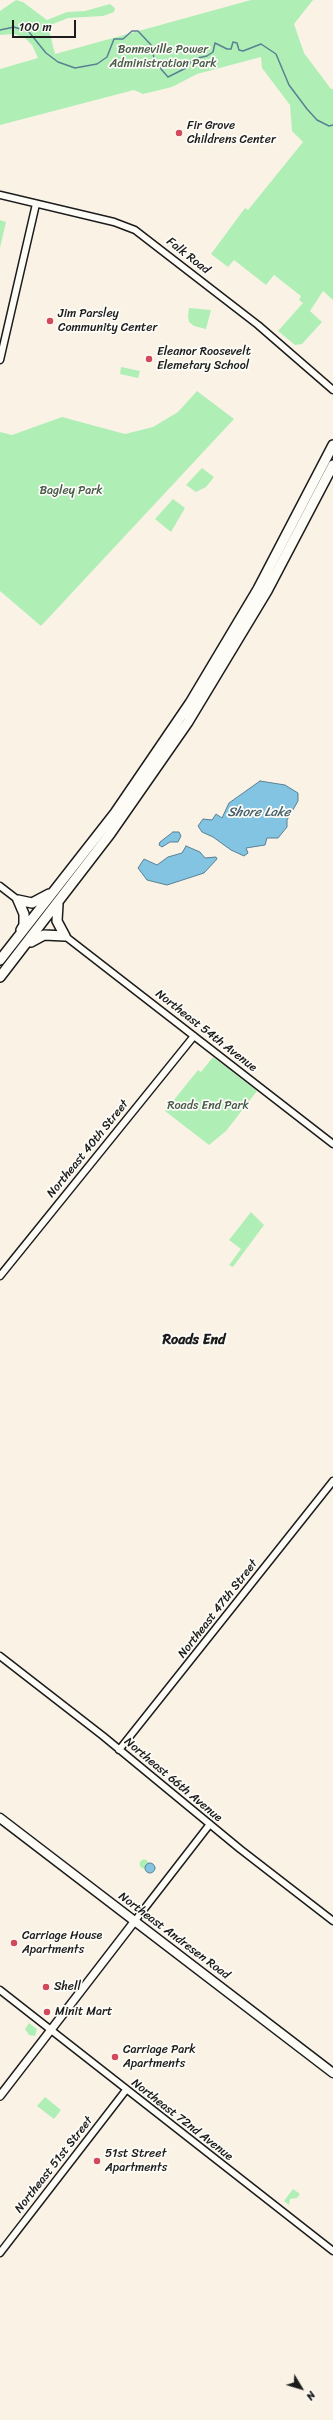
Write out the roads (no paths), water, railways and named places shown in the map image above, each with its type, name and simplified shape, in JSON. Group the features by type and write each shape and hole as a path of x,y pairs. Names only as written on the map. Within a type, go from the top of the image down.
{"highway":[{"path":"0,960 79,860 133,787 204,681 258,589 333,445"},
{"path":"3,973 59,902 144,787 203,700 267,591 333,465"},
{"path":"18,900 32,903 43,899 79,860"},
{"path":"0,960 24,925 24,914 18,900"},
{"path":"59,902 57,921 65,936"},
{"path":"3,973 38,936 50,934 65,936"}],"main road":[{"name":"Northeast Andresen Road","path":"0,1818 333,2073"},
{"path":"0,2096 134,1922"}],"street":[{"name":"Falk Road","path":"0,195 114,222 135,230 258,325 333,390"},
{"path":"0,360 36,204"},
{"path":"0,886 18,900"},
{"name":"Northeast 54th Avenue","path":"65,936 333,1144"},
{"name":"Northeast 40th Street","path":"0,1276 194,1036"},
{"name":"Northeast 47th Street","path":"119,1750 333,1481"},
{"name":"Northeast 66th Avenue","path":"0,1656 333,1921"},
{"path":"134,1922 210,1824"},
{"name":"Northeast 72nd Avenue","path":"0,1990 333,2251"},
{"name":"Northeast 51st Street","path":"0,2253 126,2090"}],"water":[{"name":"Shore Lake","path":"260,781 285,785 298,793 298,801 287,820 287,827 278,838 267,838 265,845 246,848 248,853 244,856 231,850 213,837 202,832 198,826 203,819 212,820 216,814 222,818 229,803"},
{"path":"173,832 179,832 181,836 178,842 170,842 162,847 159,845 160,842"},
{"path":"186,846 200,852 205,858 216,857 217,859 204,873 167,885 147,880 138,868 144,859 157,865 168,857 182,853"},
{"path":"150,1863 155,1868 150,1873 145,1868"}],"waterway":[{"path":"0,30 14,27 29,32 46,53 58,62 75,68 97,64 107,57 114,39 123,39 132,31 138,31 152,46 154,59 160,62 161,69 168,77 186,68 193,59 207,56 213,52 215,43 227,49 231,49 233,42 237,43 239,50 243,51 261,44 276,54 289,85 307,109 317,120 329,126 333,125"}],"place":[{"name":"Fir Grove Childrens Center","path":"179,133"},
{"name":"Jim Parsley Community Center","path":"50,321"},
{"name":"Eleanor Roosevelt Elemetary School","path":"149,359"},
{"name":"Carriage House Apartments","path":"14,1943"},
{"name":"Shell","path":"46,1987"},
{"name":"Minit Mart","path":"47,2012"},
{"name":"Carriage Park Apartments","path":"115,2057"},
{"name":"51st Street Apartments","path":"97,2161"}],"district":[{"name":"Roads End","path":"194,1340"}],"park label":[{"name":"Bonneville Power Administration Park","path":"163,57"},
{"name":"Bagley Park","path":"71,491"},
{"name":"Roads End Park","path":"208,1106"}]}
